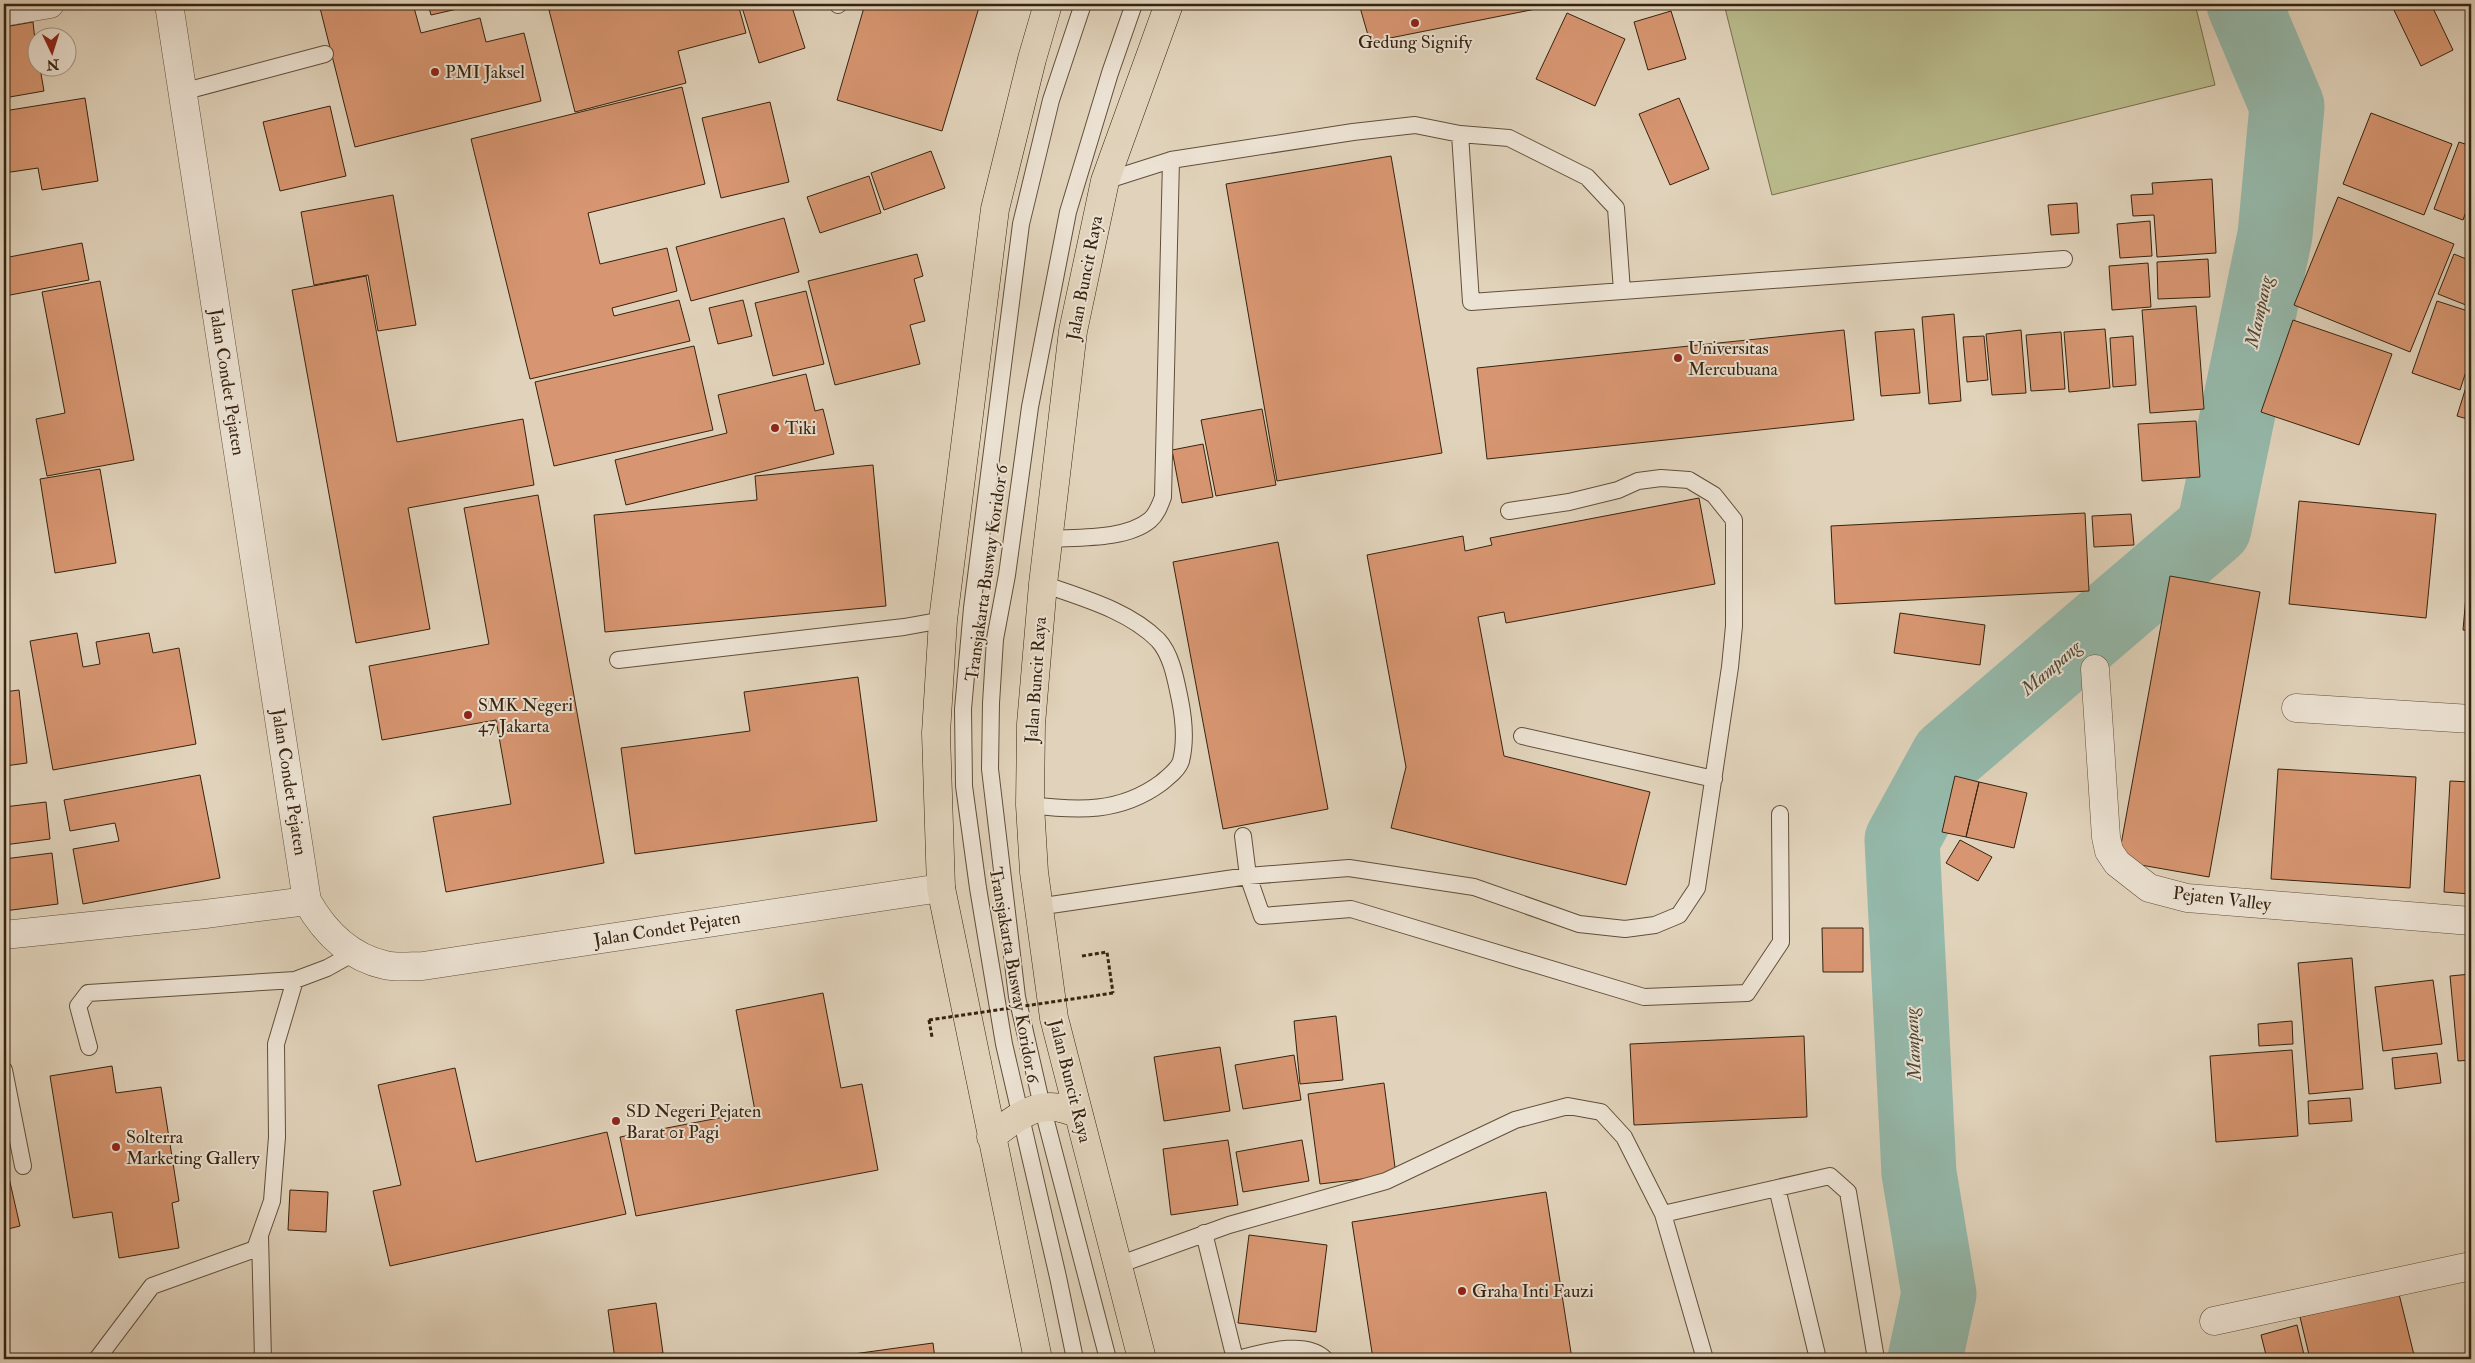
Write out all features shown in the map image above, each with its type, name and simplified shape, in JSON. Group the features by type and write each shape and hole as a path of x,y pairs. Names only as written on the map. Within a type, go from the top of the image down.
{"main road":[{"path":"1038,1359 941,888 936,732 943,620 995,209 1032,59 1048,4"},
{"name":"Jalan Buncit Raya","path":"1142,1359 1054,1018 1037,907 1030,805 1031,724 1043,584 1073,331 1105,181 1168,4"},
{"path":"991,1137 1031,1111 1064,1107 1078,1114"}],"street":[{"path":"4,12 50,4"},
{"name":"Jalan Condet Pejaten","path":"169,4 307,901 319,922 333,938 354,953 385,966 423,966 941,888"},
{"name":"Pejaten Valley","path":"2095,670 2106,837 2116,863 2149,888 2187,898 2471,921"},
{"path":"2296,708 2471,719"},
{"path":"4,935 205,914 307,901"},
{"path":"2214,1321 2471,1266"}],"lane":[{"name":"Transjakarta Busway Koridor 6","path":"1082,4 1051,100 1021,224 972,608 963,709 964,786 1004,1044 1031,1111 1108,1359"},
{"name":"Transjakarta Busway Koridor 6","path":"1075,1359 1058,1276 1031,1111 990,769 991,702 995,639 1030,407 1068,212 1110,73 1134,4"},
{"path":"182,92 325,54"},
{"path":"1105,181 1171,160 1415,125 1460,134 1509,138 1588,176 1616,208 1622,291"},
{"path":"1460,134 1471,302 2064,259"},
{"path":"1048,539 1111,535 1137,527 1150,520 1157,512 1162,497 1171,160"},
{"path":"1037,907 1248,876 1349,868 1474,887 1579,924 1625,929 1655,925 1679,915 1697,888 1714,779 1734,626 1734,520 1714,495 1689,480 1661,478 1638,481 1618,490 1570,502 1509,511"},
{"path":"1030,805 1073,810 1131,802 1170,776 1180,762 1184,734 1183,715 1177,685 1171,662 1160,642 1142,626 1110,609 1043,584"},
{"path":"618,660 943,620"},
{"path":"1522,736 1714,779"},
{"path":"1243,836 1248,876 1262,916 1351,909 1644,997 1747,993 1781,942 1780,814"},
{"path":"89,1047 78,1006 88,993 295,980 326,968 354,953"},
{"path":"97,1359 152,1286 255,1248 272,1201 277,1137 276,1044 295,980"},
{"path":"4,1070 23,1166"},
{"path":"1118,1266 1159,1252 1204,1233 1386,1181 1515,1120 1568,1106 1601,1112 1624,1137 1664,1214 1705,1359"},
{"path":"1664,1214 1830,1176 1848,1192 1876,1359"},
{"path":"1777,1188 1818,1359"},
{"path":"1204,1233 1237,1359 1277,1350 1302,1349 1325,1359"},
{"path":"260,1234 263,1359"}],"path":[{"path":"929,1020 1113,993 1107,952 1082,956 1083,965"},
{"path":"1054,1018 1091,1014 1088,995"}],"green space":[{"path":"1724,4 2195,4 2215,85 1772,195"}],"building":[{"name":"PMI Jaksel","path":"319,4 413,4 421,33 480,18 486,42 524,33 541,101 355,147"},
{"path":"428,4 479,4 431,15"},
{"path":"574,4 738,4 746,33 678,51 686,83 575,112 549,10"},
{"path":"741,4 791,4 805,48 759,63"},
{"path":"865,4 980,4 942,131 837,100"},
{"name":"Gedung Signify","path":"1359,4 1561,4 1370,42"},
{"path":"2391,4 2431,4 2453,50 2421,66"},
{"path":"1671,11 1686,59 1648,70 1634,22"},
{"path":"1567,13 1625,39 1595,106 1536,79"},
{"path":"33,22 34,28 28,28 28,78 42,78 44,91 4,98 4,27"},
{"path":"682,87 705,184 588,213 600,264 667,248 677,291 612,308 614,316 679,300 690,341 530,379 471,139"},
{"path":"85,98 98,181 42,190 38,168 4,173 4,111"},
{"path":"1679,98 1709,169 1670,185 1639,114"},
{"path":"770,102 789,182 721,198 702,118"},
{"path":"330,106 346,176 280,191 263,122"},
{"path":"2371,113 2452,144 2424,215 2343,184"},
{"path":"2459,142 2471,146 2471,198 2463,220 2434,209"},
{"path":"931,151 945,188 884,210 871,173"},
{"path":"1391,156 1442,453 1277,481 1226,184"},
{"path":"869,176 881,213 820,233 807,197"},
{"path":"2212,179 2216,253 2157,257 2154,215 2133,216 2131,195 2153,194 2152,183"},
{"path":"393,195 416,325 378,331 368,275 314,285 301,212"},
{"path":"2338,197 2454,244 2410,352 2294,305"},
{"path":"2077,203 2079,233 2051,235 2048,205"},
{"path":"784,218 799,272 691,301 676,247"},
{"path":"2150,221 2152,256 2120,258 2117,224"},
{"path":"82,243 89,280 5,296 4,258"},
{"path":"917,254 923,276 914,279 925,321 910,325 920,364 835,385 808,281"},
{"path":"2454,254 2471,261 2471,307 2438,294"},
{"path":"2208,259 2210,297 2158,299 2157,262"},
{"path":"2148,263 2151,307 2112,310 2109,266"},
{"path":"366,276 397,442 523,419 534,485 408,508 430,629 356,643 292,290"},
{"path":"100,281 134,460 47,476 36,419 65,413 42,292"},
{"path":"806,291 824,364 773,376 755,303"},
{"path":"743,300 752,336 718,344 709,308"},
{"path":"2437,301 2471,312 2471,356 2460,390 2412,373"},
{"path":"2196,306 2204,409 2150,413 2142,310"},
{"path":"1954,314 1961,401 1929,404 1922,317"},
{"path":"2293,320 2392,354 2359,445 2261,412"},
{"path":"1914,329 1920,393 1881,396 1875,332"},
{"path":"2105,329 2110,388 2069,392 2064,332"},
{"path":"1844,330 1854,420 1487,459 1477,368"},
{"path":"2021,330 2026,393 1992,395 1986,334"},
{"path":"2061,332 2065,389 2031,391 2026,335"},
{"path":"1984,336 1988,380 1967,382 1963,337"},
{"path":"2133,336 2136,385 2113,387 2110,338"},
{"path":"694,346 713,430 554,466 535,382"},
{"path":"2471,371 2471,420 2457,416"},
{"path":"806,374 815,411 823,409 834,454 626,505 615,460 727,433 718,395"},
{"path":"1262,409 1276,485 1216,496 1201,420"},
{"path":"2196,421 2200,477 2142,481 2138,424"},
{"path":"1203,444 1213,497 1182,503 1172,450"},
{"path":"873,465 886,606 605,632 594,515 757,500 755,476"},
{"path":"100,469 116,563 55,573 40,479"},
{"path":"538,495 604,863 446,892 433,817 511,804 496,720 382,740 369,666 489,644 464,508"},
{"path":"1699,498 1715,584 1506,623 1504,612 1478,617 1504,756 1650,792 1626,885 1391,828 1406,767 1367,555 1463,536 1465,551 1492,545 1490,538"},
{"path":"2299,501 2436,514 2426,618 2289,604"},
{"path":"2085,513 2089,591 1835,604 1831,526"},
{"path":"2131,514 2134,545 2094,547 2092,516"},
{"path":"2471,540 2471,631 2463,630"},
{"path":"1278,542 1328,809 1223,829 1173,562"},
{"path":"2170,576 2260,592 2209,877 2118,861"},
{"path":"1900,613 1985,625 1980,665 1894,653"},
{"path":"77,633 83,667 100,664 96,642 149,633 153,653 179,648 196,744 53,770 30,641"},
{"path":"858,677 877,821 635,854 621,748 750,731 744,692"},
{"path":"19,690 27,763 5,766 8,786 4,787 4,692"},
{"path":"2278,769 2416,777 2410,888 2271,879"},
{"path":"200,775 220,878 83,904 73,849 119,841 115,823 70,831 64,800"},
{"path":"1955,776 1979,782 1966,837 1942,832"},
{"path":"2450,781 2471,782 2471,894 2444,892"},
{"path":"1979,782 2027,793 2014,848 1966,837"},
{"path":"46,802 50,839 4,845 4,807"},
{"path":"1960,840 1992,857 1978,881 1946,863"},
{"path":"52,853 58,904 4,911 4,859"},
{"path":"1822,928 1863,928 1863,972 1823,972"},
{"path":"2352,958 2363,1089 2309,1094 2298,963"},
{"path":"2471,974 2471,1060 2458,1061 2450,976"},
{"path":"2433,980 2442,1044 2383,1051 2375,987"},
{"path":"823,993 841,1088 862,1084 878,1170 636,1216 620,1137 755,1111 736,1010"},
{"path":"1336,1016 1343,1080 1300,1084 1294,1021"},
{"path":"2292,1021 2293,1044 2259,1046 2258,1024"},
{"path":"1804,1036 1807,1117 1634,1125 1630,1044"},
{"path":"1220,1047 1230,1111 1164,1121 1154,1057"},
{"path":"2292,1050 2298,1136 2216,1142 2210,1056"},
{"path":"2437,1053 2441,1083 2395,1089 2392,1058"},
{"path":"1294,1055 1301,1100 1243,1109 1235,1065"},
{"name":"Solterra Marketing Gallery","path":"112,1066 116,1093 161,1087 179,1201 172,1203 179,1248 119,1258 112,1212 73,1218 50,1076"},
{"path":"455,1068 476,1162 607,1132 626,1214 390,1266 373,1191 401,1185 378,1085"},
{"path":"2466,1068 2471,1068 2470,1127"},
{"path":"1384,1083 1396,1175 1320,1184 1308,1094"},
{"path":"2350,1098 2352,1121 2309,1124 2308,1101"},
{"path":"1228,1140 1238,1205 1171,1215 1163,1149"},
{"path":"1302,1140 1309,1181 1243,1192 1236,1152"},
{"path":"4,1156 20,1226 4,1230"},
{"path":"290,1190 328,1192 326,1232 288,1230"},
{"name":"Graha Inti Fauzi","path":"1546,1192 1572,1359 1373,1359 1352,1222"},
{"path":"1249,1235 1327,1245 1316,1332 1238,1323"},
{"path":"2399,1294 2415,1359 2310,1359 2300,1317"},
{"path":"656,1303 663,1353 615,1359 608,1310"},
{"path":"2297,1325 2305,1359 2267,1359 2261,1335"},
{"path":"933,1343 935,1359 817,1359"}],"waterway":[{"name":"Mampang","path":"1925,1359 1939,1294 1919,1173 1902,840 1948,756 2214,528 2275,235 2287,106 2244,4"}],"place":[{"name":"Gedung Signify","path":"1415,23"},
{"name":"PMI Jaksel","path":"435,72"},
{"name":"Universitas Mercubuana","path":"1678,358"},
{"name":"Tiki","path":"775,428"},
{"name":"SMK Negeri 47 Jakarta","path":"468,715"},
{"name":"SD Negeri Pejaten Barat 01 Pagi","path":"616,1121"},
{"name":"Solterra Marketing Gallery","path":"116,1147"},
{"name":"Graha Inti Fauzi","path":"1462,1291"}]}
